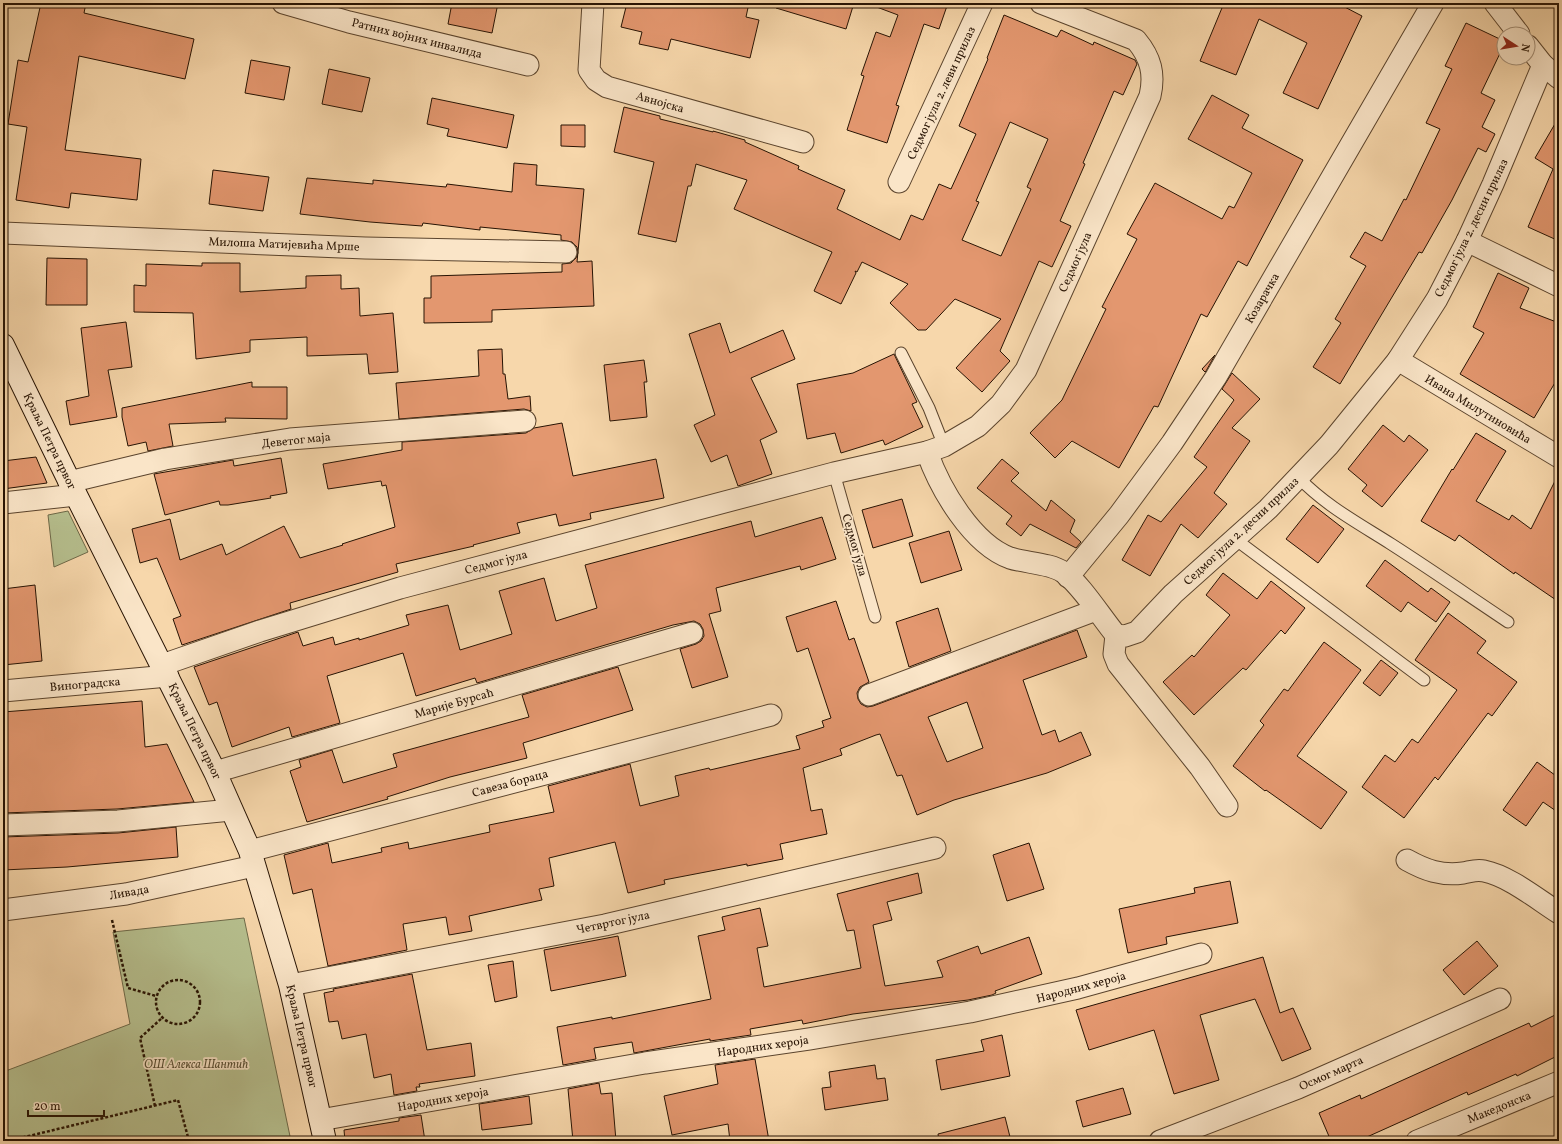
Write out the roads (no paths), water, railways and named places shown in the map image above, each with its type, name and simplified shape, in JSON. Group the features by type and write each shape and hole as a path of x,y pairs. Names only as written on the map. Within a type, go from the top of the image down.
{"street":[{"name":"Ратних војних инвалида","path":"283,3 349,22 528,65"},
{"name":"Авнојска","path":"593,3 589,70 596,80 607,87 803,142"},
{"name":"Седмог јула 2. леви прилаз","path":"899,182 982,3"},
{"name":"Седмог јула","path":"165,670 260,631 400,588 834,473 936,449 978,426 1001,404 1026,370 1152,89 1152,67 1146,52 1136,40 1041,3"},
{"name":"Козарачка","path":"1068,576 1119,515 1172,443 1216,377 1433,3"},
{"path":"1495,3 1513,26"},
{"path":"1536,56 1543,65 1559,78"},
{"name":"Седмог јула 2. десни прилаз","path":"1116,635 1125,636 1137,632 1173,594 1268,509 1329,445 1398,360 1437,299 1467,240 1496,177 1543,65"},
{"name":"Милоша Матијевића Мрше","path":"3,233 365,248 566,252"},
{"path":"1467,240 1559,286"},
{"name":"Краља Петра првог","path":"3,345 215,772 252,858 290,985 325,1141"},
{"name":"Ивана Милутиновића","path":"1398,360 1559,457"},
{"name":"Деветог маја","path":"3,503 73,488 164,459 290,439 525,421"},
{"path":"936,449 938,478 969,525 982,541 1007,557 1056,569 1068,576 1116,635 1114,654 1118,664 1178,738 1227,806"},
{"path":"869,695 1096,610"},
{"name":"Марије Бурсаћ","path":"215,772 692,632"},
{"name":"Виноградска","path":"3,691 165,670"},
{"name":"Савеза бораца","path":"252,858 771,715"},
{"path":"3,825 118,821 231,810"},
{"name":"Четвртог јула","path":"290,985 605,925 934,848"},
{"name":"Ливада","path":"3,910 107,896 252,858"},
{"path":"1407,860 1425,870 1438,873 1455,874 1482,870 1492,873 1559,913"},
{"name":"Народних хероја","path":"320,1120 645,1063 809,1039 970,1012 1078,988 1201,954"},
{"name":"Осмог марта","path":"1160,1141 1298,1088 1500,999"},
{"name":"Македонска","path":"1417,1141 1559,1082"}],"lane":[{"path":"901,353 929,408 936,449"},
{"name":"Седмог јула","path":"834,473 875,617"},
{"path":"1299,478 1324,502 1339,513 1391,544 1508,622"},
{"path":"1235,539 1424,680"}],"park label":[{"name":"ОШ Алекса Шантић","path":"196,1064"}]}
